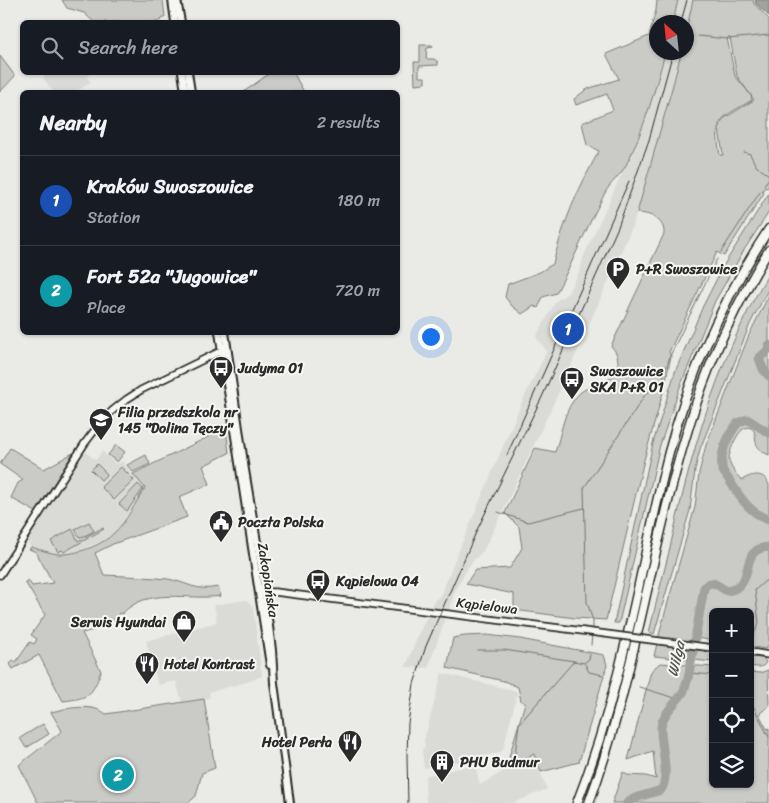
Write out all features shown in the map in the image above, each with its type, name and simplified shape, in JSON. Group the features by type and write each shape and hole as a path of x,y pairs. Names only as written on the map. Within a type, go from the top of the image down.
{"highway":[{"path":"577,803 614,691 655,507 679,419 697,367 715,326 739,278 769,229"},
{"path":"588,803 622,699 668,504 696,403 725,331 769,250"}],"main road":[{"path":"172,0 175,20"},
{"path":"178,0 181,20"},
{"path":"182,75 185,90"},
{"path":"188,75 191,90"},
{"name":"Zakopiańska","path":"220,335 224,349 261,592 272,650 274,683 290,803"},
{"name":"Zakopiańska","path":"224,349 225,335"}],"street":[{"path":"0,575 85,443 112,411 141,390 224,349"},
{"name":"Kąpielowa","path":"261,592 709,647"},
{"path":"754,653 769,655"}],"shaded area":[{"path":"62,0 163,0 165,17 161,20 92,20 84,13 67,8"},
{"path":"657,0 678,0 675,15 655,15"},
{"path":"678,0 693,0 690,15 675,15"},
{"path":"693,0 753,0 754,4 769,19 769,186 765,187 762,191 764,193 724,256 717,252 669,352 671,356 664,389 644,460 606,620 514,610 514,594 466,584 475,570 510,568 522,548 519,527 505,513 535,448 555,452 564,419 573,401 589,387 606,381 615,374 618,363 617,356 611,346 664,234 662,225 656,218 647,214 637,213 679,60 694,60 694,15 690,15","holes":["727,38 730,38 737,76 748,91 735,76","751,96 754,100 723,119 719,129 723,155 720,155 718,133 719,125 722,120 726,115 752,100"]},
{"path":"755,0 769,0 769,16 756,4"},
{"path":"649,36 649,60 663,60 649,110 624,169 605,193 556,293 543,297 538,308 534,306 522,314 505,297 508,284 540,272 553,264 561,234 572,206 599,151 587,145 582,123 613,110 607,94 576,105 574,99 587,89 619,79 606,54"},
{"path":"420,45 432,45 433,47 427,48 426,59 434,59 438,62 438,65 419,66 419,77 425,77 425,83 415,84 414,62 420,62"},
{"path":"0,56 15,76 0,92"},
{"path":"663,60 679,60 650,172 632,227 565,379 502,513 483,551 470,564 455,591 428,668 406,667 434,601 441,595 522,402 547,351 536,337 556,301 568,293 581,268 583,258 636,143"},
{"path":"46,75 89,75 87,76 90,83 78,90 52,90 43,77"},
{"path":"267,75 295,75 303,90 246,90"},
{"path":"769,193 769,212 744,250 715,301 680,387 660,445 619,623 614,623 653,443 675,372 703,306 725,263"},
{"path":"769,273 769,288 750,324 700,449 695,470 690,510 654,634 649,633 701,427 737,334"},
{"path":"769,295 769,455 759,448 756,444 755,433 751,428 747,427 743,429 736,439 730,451 729,460 734,471 742,480 757,475 764,477 769,485 769,644 765,649 754,647 754,608 709,608 709,640 694,637 692,649 709,651 709,662 654,656 695,507 699,473 706,445 749,335"},
{"path":"226,428 229,453 203,466 210,484 179,497 187,517 113,544 95,553 104,575 168,579 203,588 218,587 221,596 169,596 144,600 132,605 122,614 119,613 108,624 82,633 101,671 92,691 79,699 63,701 39,655 13,669 10,664 13,660 16,662 30,642 34,644 37,639 31,635 45,615 25,582 28,580 32,586 53,583 36,552 29,549 31,547 52,553 65,554 84,550 104,541 123,523 145,488 133,474"},
{"path":"116,445 125,452 117,462 108,455"},
{"path":"10,448 44,469 73,453 36,512 11,498 18,483 23,480 0,464"},
{"path":"102,451 117,465 122,461 145,488 120,526 104,540 82,550 65,554 31,547 26,541 85,452 96,460"},
{"path":"146,455 150,464 133,472 127,465"},
{"path":"97,464 107,474 101,480 91,470"},
{"path":"121,467 134,480 114,500 101,487"},
{"path":"138,484 143,489 127,511 119,504"},
{"path":"89,522 94,531 79,537 75,529"},
{"path":"102,528 104,529 64,552 62,550 58,552 51,541 72,529 78,541"},
{"path":"246,600 253,607 262,676 209,692 210,698 182,702 176,681 158,685 146,641 214,623 217,620 214,605"},
{"path":"487,635 520,639 604,655 607,665 579,762 541,772 534,754 511,766 512,758 509,757 525,703 521,701 518,687 504,681 447,668 453,638"},
{"path":"754,657 763,658 766,662 765,664 754,667"},
{"path":"660,663 709,667 709,788 754,788 754,672 760,673 768,670 769,706 759,714 767,729 769,728 769,803 612,803 623,772 627,775 646,776 656,779 653,751 628,760 652,670"},
{"path":"442,673 516,691 517,694 503,750 499,753 424,768 422,750 425,746 424,741"},
{"path":"204,699 215,768 202,773 196,796 188,803 38,803 19,765 62,731 51,712 87,707 106,714"},
{"path":"43,724 49,734 26,748 20,738"},
{"path":"533,754 547,789 513,803 426,803 425,777 428,775 475,765 480,785"}],"waterway":[{"path":"698,36 728,39 769,35"},
{"path":"744,152 750,154 756,166 769,175"},
{"path":"764,185 769,178"},
{"path":"721,252 760,192"},
{"path":"593,631 593,621 587,602 584,488 645,395 662,382 670,356 717,259"},
{"name":"Wilga","path":"769,345 768,350 759,358 763,369 769,376"},
{"name":"Wilga","path":"769,433 747,419 738,423 725,446 722,458 723,471 742,500 753,511 769,520"},
{"path":"498,512 528,522 584,508"},
{"name":"Wilga","path":"627,803 635,798 661,790 664,784 665,768 661,734 662,722 667,712 684,691 688,679 704,588 709,583 718,585 727,591 737,588 746,575 753,554 759,549 769,547"},
{"path":"754,634 759,623 755,590 765,581 769,580"},
{"path":"591,645 592,635"},
{"path":"478,650 504,650 574,661"},
{"path":"514,761 519,724 574,661 584,663 589,659 590,654"},
{"path":"585,664 589,672 603,675"},
{"path":"690,673 709,675"},
{"path":"639,687 678,699"},
{"path":"754,708 769,737"}],"railway":[{"path":"683,15 687,0"},
{"path":"408,803 408,723 414,684 426,646 477,530 542,397 618,227 649,140 671,60"},
{"path":"507,455 629,181"}],"place":[{"name":"P+R Swoszowice","path":"618,290"},
{"name":"Kraków Swoszowice","path":"568,329"},
{"name":"Judyma 01","path":"221,389"},
{"name":"Swoszowice SKA P+R 01","path":"572,400"},
{"name":"Filia przedszkola nr 145 \"Dolina Tęczy\"","path":"101,441"},
{"name":"Poczta Polska","path":"221,543"},
{"name":"Kąpielowa 04","path":"318,602"},
{"name":"Serwis Hyundai","path":"184,643"},
{"name":"Hotel Kontrast","path":"147,685"},
{"name":"Hotel Perła","path":"350,763"},
{"name":"Fort 52a \"Jugowice\"","path":"118,775"},
{"name":"PHU Budmur","path":"442,783"}]}
